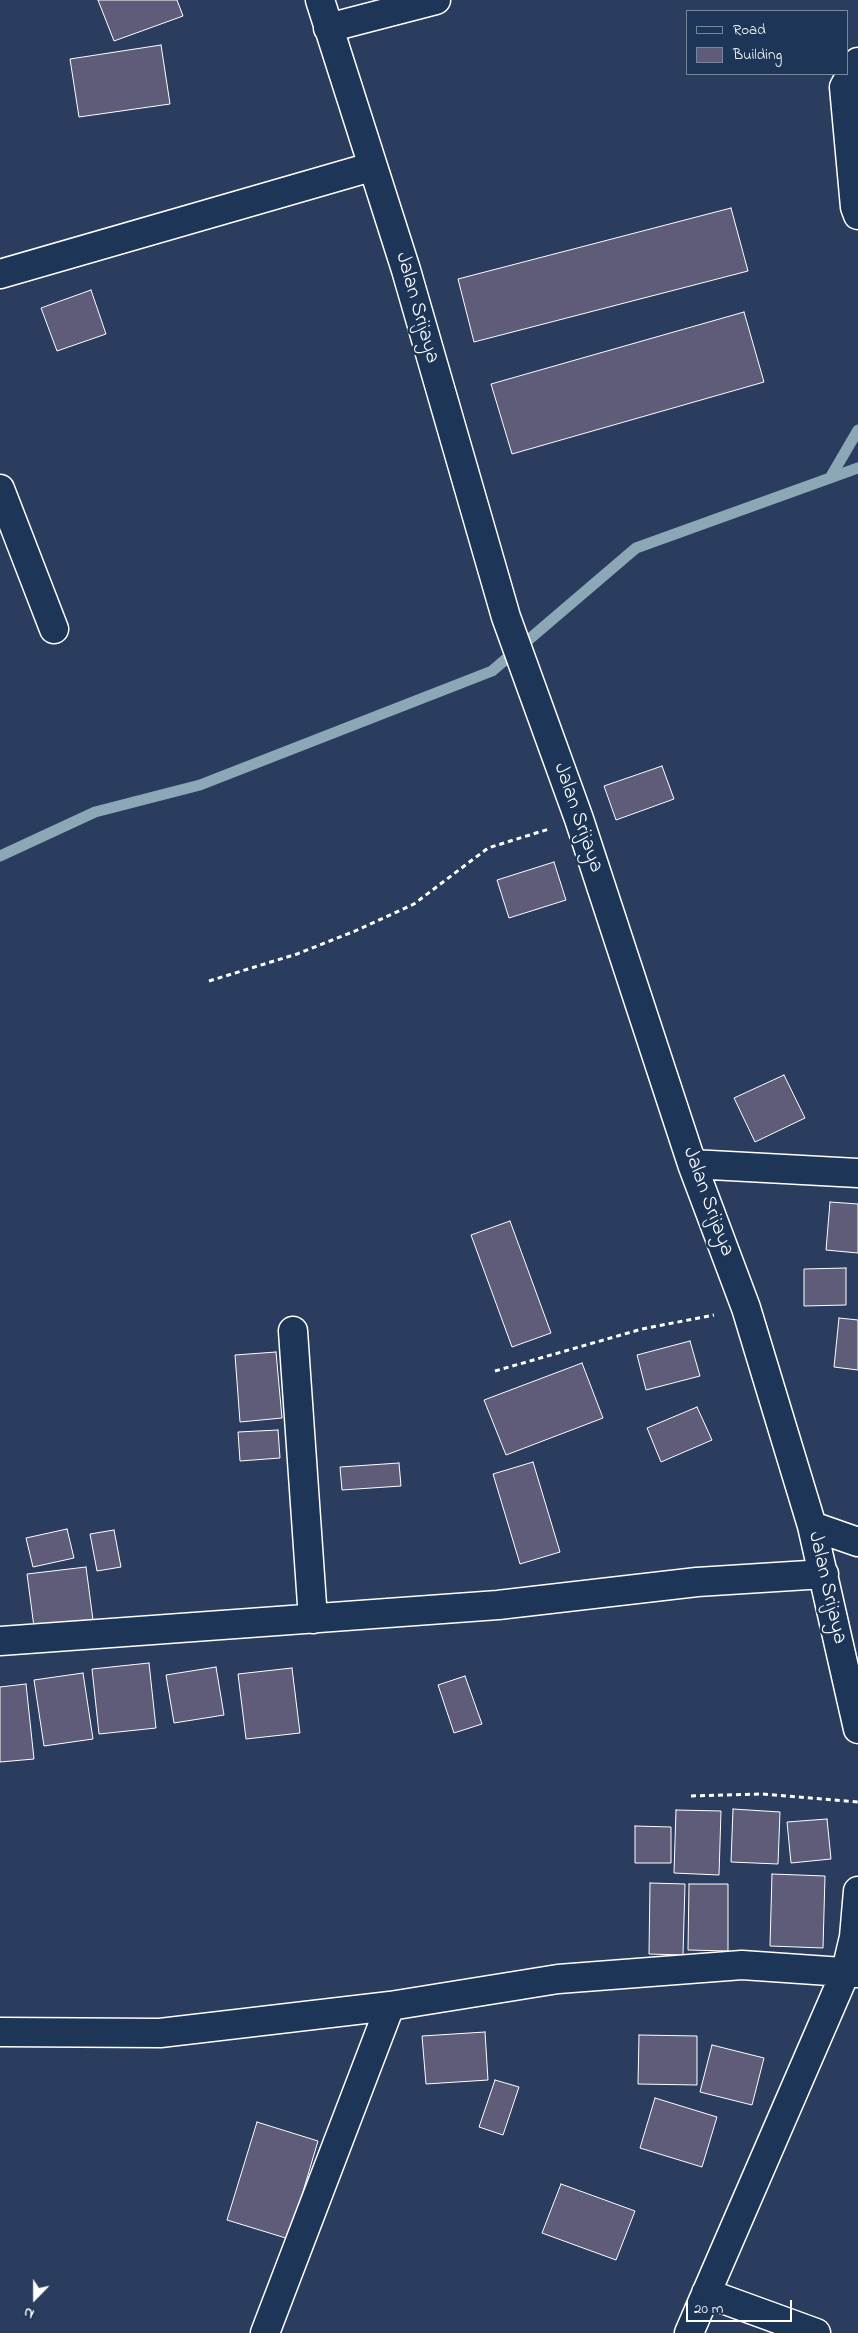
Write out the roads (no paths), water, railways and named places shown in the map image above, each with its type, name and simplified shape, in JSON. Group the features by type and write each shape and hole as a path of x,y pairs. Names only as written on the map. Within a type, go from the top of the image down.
{"street":[{"name":"Jalan Srijaya","path":"320,0 371,167 406,270 506,617 579,819 692,1164 746,1308 812,1526 858,1729"},
{"path":"328,28 436,0"},
{"path":"858,62 844,87 855,207 858,214"},
{"path":"0,274 371,167"},
{"path":"0,489 54,629"},
{"path":"692,1164 858,1173"},
{"path":"293,1330 313,1619"},
{"path":"812,1526 858,1542"},
{"path":"0,1641 498,1605 697,1582 824,1574"},
{"path":"689,2333 852,1972 858,1891"},
{"path":"0,2032 160,2033 390,2006 558,1979 742,1965 852,1972"},
{"path":"265,2333 390,2006"},
{"path":"706,2293 816,2333"}],"waterway":[{"path":"830,478 858,430"},
{"path":"0,856 95,812 200,785 492,671 636,548 858,468"}]}
